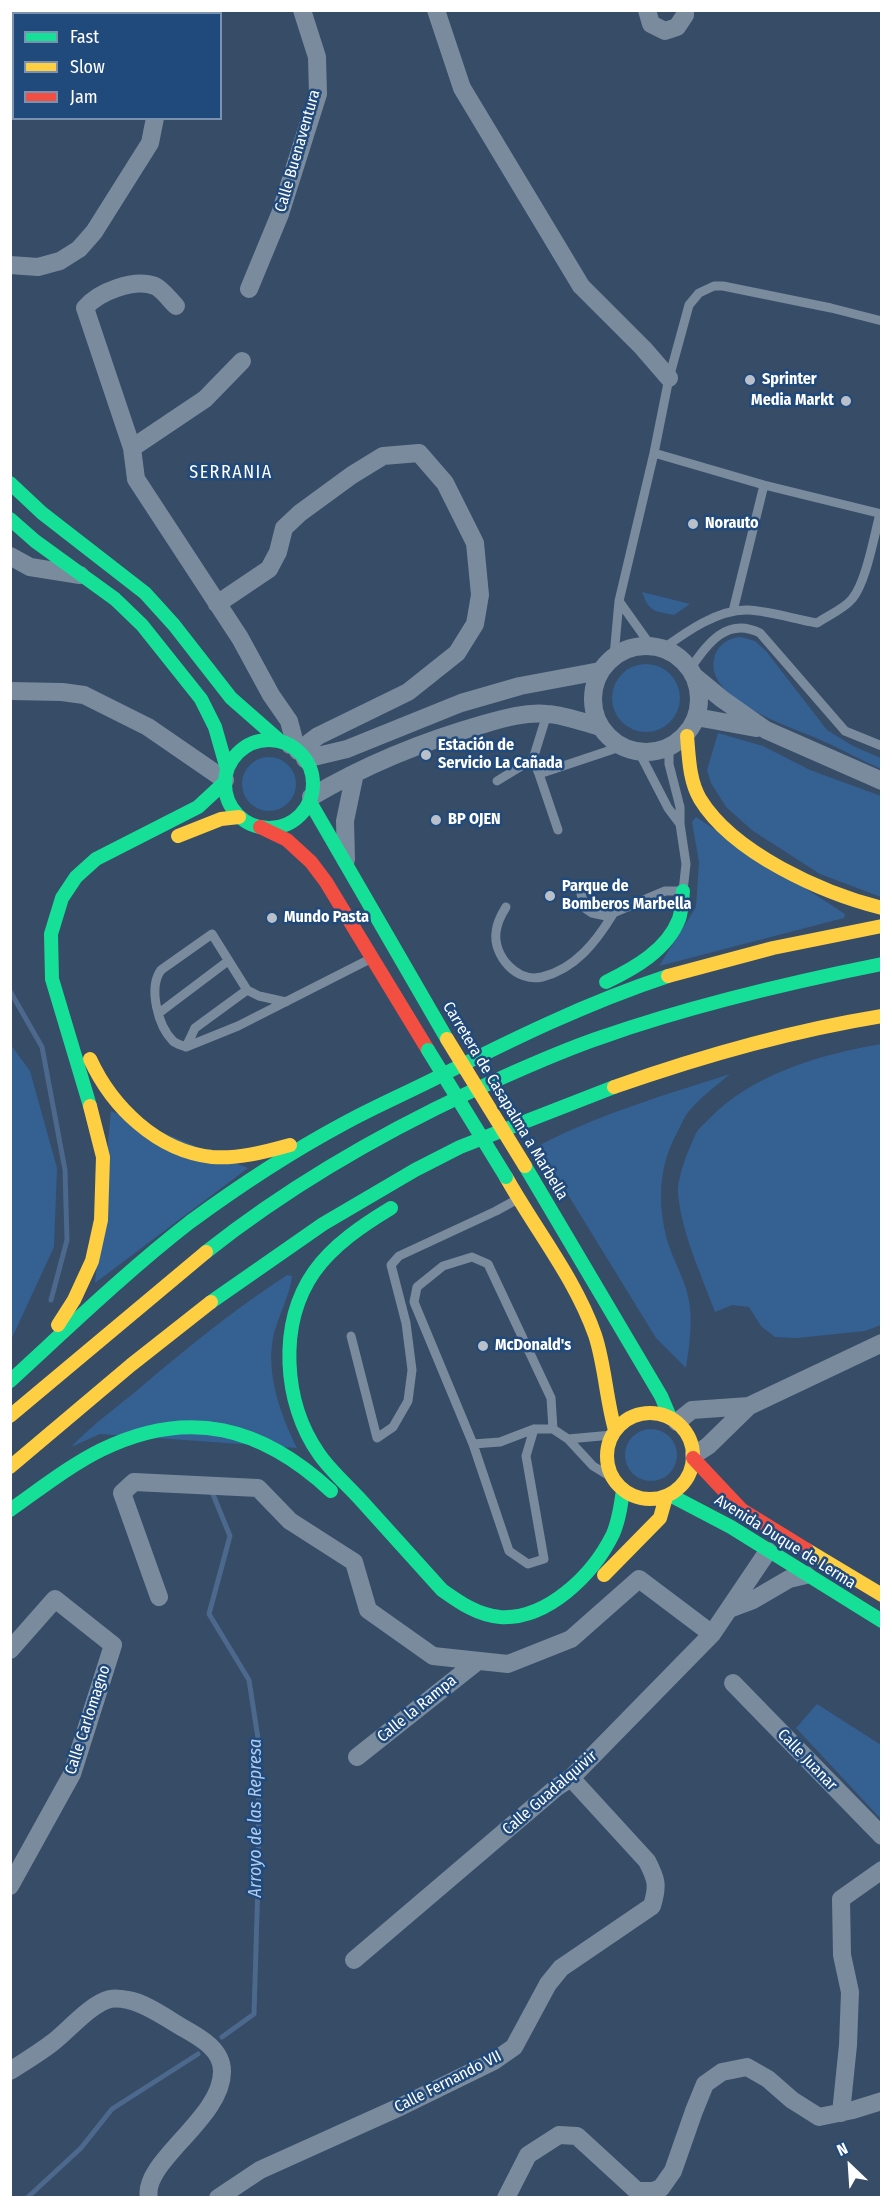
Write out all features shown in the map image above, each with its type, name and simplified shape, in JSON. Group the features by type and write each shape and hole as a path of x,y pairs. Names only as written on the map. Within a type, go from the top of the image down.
{"main road":[{"path":"10,483 45,518 149,598 166,616 218,684 246,713 293,749 313,777 310,799 298,818 290,823 270,828 249,824 240,817 228,801 226,777 215,727 201,699 142,625 115,599 35,541 10,519"},
{"path":"687,736 694,786 701,801 727,830 769,860 813,885 845,898 882,908"},
{"path":"36,1358 74,1300 88,1271 101,1220 103,1157 52,979 51,934 62,898 76,877 96,859 198,807 226,777 240,752 249,745 259,741 293,749"},
{"name":"Carretera de Casapalma a Marbella","path":"310,799 347,869 674,1420"},
{"path":"162,844 221,819 240,817"},
{"path":"260,827 287,840 310,862 326,882 572,1288 600,1350 614,1432"},
{"path":"520,1035 556,1008 632,969 663,947 680,918 683,891"},
{"path":"73,907 66,934 64,978 94,1069 117,1104 141,1126 169,1142 204,1155 244,1156 328,1132"},
{"path":"10,1381 127,1274 190,1223 257,1176 328,1132 520,1035 604,999 667,976 839,933 882,926"},
{"path":"10,1416 217,1243 290,1191 347,1155 416,1118 561,1052 632,1027 768,987 882,964"},
{"path":"10,1467 172,1331 254,1270 375,1192 442,1156 596,1092 692,1059 791,1034 882,1016"},
{"path":"479,1153 514,1127"},
{"path":"405,1200 367,1221 342,1243 307,1283 299,1304 289,1346 288,1371 298,1415 319,1454 442,1590 458,1603 489,1615 524,1615 544,1608 562,1597 594,1561 615,1532 621,1514 623,1490"},
{"path":"594,1586 660,1518 668,1496 685,1482 694,1456 688,1434 674,1420 655,1413 640,1414 626,1420 614,1432 607,1452 607,1464 611,1477 623,1490 643,1499 668,1496"},
{"path":"10,1510 60,1474 114,1444 140,1435 202,1427 231,1431 266,1442 291,1457 342,1503"},
{"name":"Avenida Duque de Lerma","path":"694,1456 742,1510 882,1595"},
{"name":"Avenida Duque de Lerma","path":"668,1496 731,1527 882,1621"}],"street":[{"name":"Calle Buenaventura","path":"249,289 280,214 318,94 317,57 302,10"},
{"path":"436,10 462,88 581,286 643,348 669,378"},
{"path":"647,10 646,14 651,24 664,31 677,27 685,15 685,10"},
{"path":"10,265 38,267 60,261 79,249 94,232 150,143 155,120"},
{"path":"176,306 156,286 128,284 92,299 85,308 132,448 136,479 240,638 271,695 289,721 293,736 293,749"},
{"path":"132,448 205,399 242,361"},
{"path":"217,604 269,569 278,552 284,528 300,513 352,475 383,456 418,453 445,483 476,543 480,595 475,624 457,653 408,692 293,749"},
{"path":"10,556 30,567 84,576"},
{"path":"692,672 699,699 696,717 687,736 669,747 654,752 639,752 620,747 607,737 600,727 593,709 592,693 600,671 614,656 626,650 658,647 676,655 722,699 766,730 882,782"},
{"path":"293,749 347,749 461,703 520,686 600,671"},
{"path":"10,691 62,692 84,695 148,727 226,777"},
{"path":"310,799 356,773 460,731 503,719 531,714 547,714 600,727"},
{"path":"696,717 766,730"},
{"path":"347,869 345,821 356,773"},
{"path":"694,1456 708,1446 750,1406 882,1343"},
{"path":"674,1420 692,1410 750,1406"},
{"path":"159,1597 122,1493 134,1482 258,1488 290,1521 354,1562 368,1610 433,1656 508,1664 571,1639 639,1579 712,1634"},
{"name":"Calle Guadalquivir","path":"354,1960 557,1787 570,1779 712,1634 768,1551"},
{"path":"729,1609 753,1600 789,1579 806,1575"},
{"name":"Calle Carlomagno","path":"10,1650 55,1599 112,1645 72,1774 10,1886"},
{"name":"Calle la Rampa","path":"357,1757 478,1661"},
{"name":"Calle Juanar","path":"733,1683 882,1836"},
{"name":"Calle Fernando VII","path":"218,2198 260,2170 402,2106 494,2061 514,2047 548,1984 561,1968 652,1906 657,1891 656,1878 647,1861 570,1779"},
{"path":"841,2113 848,2045 850,1992 842,1955 841,1899 882,1870"},
{"path":"10,2072 51,2044 94,2008 110,1999 129,2000 201,2038 213,2049 219,2059 222,2070 220,2085 204,2116 168,2156 153,2177 147,2190 149,2198"},
{"path":"506,2198 528,2155 559,2135 577,2136 637,2190 653,2191 661,2188 673,2171 705,2084 722,2072 747,2067 768,2079 792,2100 819,2117 882,2101"}],"lane":[{"path":"614,656 619,601 669,378 689,305 699,293 714,286 831,308 882,321"},
{"path":"619,601 658,647 695,626 733,611 748,610 817,623 852,600 860,586 881,514 764,485 654,453"},
{"path":"733,611 764,485"},
{"path":"692,672 706,646 720,634 730,629 750,628 760,633 845,731 882,746"},
{"path":"547,714 533,759 558,830"},
{"path":"539,774 620,747"},
{"path":"581,894 586,909 592,914 606,916 665,891 683,891 686,864 680,807 669,764 669,747"},
{"path":"639,752 668,808 680,824"},
{"path":"497,781 533,759"},
{"path":"506,907 498,919 495,934 496,946 508,966 518,973 533,978 542,977 571,964 586,952 613,914"},
{"path":"286,1002 259,996 247,990 212,934 161,970 154,986 155,999 166,1031 174,1043 186,1047 238,1026 286,1002 372,957"},
{"path":"159,1013 228,961"},
{"path":"186,1047 195,1028 247,990"},
{"path":"351,1336 377,1438 393,1427 408,1401 412,1370 406,1323 391,1265 399,1256 477,1221 518,1199"},
{"path":"534,1429 526,1456 544,1559 528,1564 509,1551 473,1444 414,1302 417,1287 443,1266 472,1257 488,1264 551,1398 552,1429"},
{"path":"473,1444 500,1442 534,1429 552,1429 568,1439 593,1466 611,1477"},
{"path":"568,1439 614,1432"}],"shaded area":[{"path":"642,592 690,604 674,615 662,613 650,607"},
{"path":"740,637 755,641 766,651 827,730 853,746 881,758 881,769 767,717 733,697 720,684 714,670 715,655 725,642"},
{"path":"646,664 659,667 670,674 677,685 680,698 677,711 670,722 659,729 646,732 633,729 622,722 615,711 612,698 615,685 622,674 633,667"},
{"path":"718,733 763,746 810,770 881,796 881,897 820,874 753,831 726,807 711,783 707,770"},
{"path":"264,757 274,757 284,761 292,769 296,784 292,799 284,807 274,811 264,811 254,807 246,799 242,789 242,779 246,769 254,761"},
{"path":"696,817 845,914 844,918 659,966 696,907 699,862 692,822"},
{"path":"881,1044 881,1325 865,1331 797,1338 775,1337 761,1326 749,1307 732,1305 715,1312 688,1239 678,1194 682,1168 696,1133 725,1104 766,1078 812,1060"},
{"path":"11,1045 30,1071 57,1168 54,1247 11,1340"},
{"path":"730,1074 687,1113 671,1145 663,1172 661,1200 664,1228 687,1291 690,1308 686,1368 656,1338 538,1146 608,1115"},
{"path":"111,1111 248,1168 95,1283"},
{"path":"287,1275 292,1276 291,1283 273,1338 271,1352 276,1395 297,1448 100,1434 71,1447 194,1343"},
{"path":"646,1429 656,1429 670,1436 677,1455 670,1474 656,1481 646,1481 636,1477 629,1470 625,1460 625,1450 629,1440 636,1433"},
{"path":"817,1704 881,1745 881,1819 796,1728"}],"waterway":[{"path":"10,991 42,1047 65,1170 67,1240 51,1300"},
{"name":"Arroyo de las Represa","path":"212,1492 230,1536 209,1614 249,1680 259,1745 254,2014 222,2037"},
{"name":"Arroyo de las Represa","path":"27,2198 81,2148 112,2109 198,2054"}],"traffic: fast":[{"path":"10,483 42,513 145,593 174,625 231,698 280,741"},
{"path":"10,519 35,541 115,599 142,625 201,699 215,727 227,769"},
{"path":"269,740 286,743 300,753 310,767 313,784 310,801 300,815 286,825 269,828 252,825 238,815 228,801 225,784 228,767 238,753 252,743 269,740"},
{"path":"90,1106 52,979 51,934 62,898 76,877 96,859 198,807 225,782"},
{"path":"310,802 447,1039"},
{"path":"606,982 639,964 667,940 679,919 683,891"},
{"path":"206,1252 301,1184 368,1144 437,1108 536,1062 636,1025 706,1005 882,964"},
{"path":"10,1381 98,1300 190,1222 284,1158 354,1118 519,1037 607,998 668,976"},
{"path":"428,1050 506,1177"},
{"path":"211,1302 323,1224 415,1170 460,1147 614,1087"},
{"path":"525,1166 661,1396 670,1417"},
{"path":"391,1208 349,1236 330,1253 314,1272 302,1293 295,1315 290,1339 292,1388 307,1434 328,1466 442,1590 476,1611 500,1617 518,1616 535,1611 567,1592 581,1579 594,1565 613,1534 623,1490"},
{"path":"10,1510 66,1470 101,1450 133,1437 164,1429 194,1427 223,1430 251,1439 305,1469 331,1491"},
{"path":"670,1495 731,1527 882,1621"}],"traffic: slow":[{"path":"687,736 690,768 696,792 715,819 734,837 756,853 807,881 882,908"},
{"path":"178,836 221,819 239,817"},
{"path":"668,976 773,948 882,926"},
{"path":"614,1087 746,1045 882,1016"},
{"path":"447,1039 525,1166"},
{"path":"90,1059 99,1077 124,1110 155,1136 173,1146 212,1157 232,1157 290,1145"},
{"path":"58,1325 74,1300 92,1261 101,1220 103,1157 90,1106"},
{"path":"506,1177 566,1274 587,1314 598,1346 615,1430"},
{"path":"10,1416 206,1252"},
{"path":"10,1467 131,1365 211,1302"},
{"path":"650,1413 667,1416 681,1425 690,1439 693,1456 690,1473 681,1487 667,1496 650,1499 633,1496 619,1487 610,1473 607,1456 610,1439 619,1425 633,1416 650,1413"},
{"path":"604,1575 660,1518 666,1497"},
{"path":"807,1550 882,1595"}],"traffic: jam":[{"path":"260,827 287,840 311,862 326,882 428,1050"},
{"path":"693,1458 742,1510 807,1550"}],"place":[{"name":"Sprinter","path":"750,380"},
{"name":"Media Markt","path":"846,401"},
{"name":"Norauto","path":"693,524"},
{"name":"Estación de Servicio La Cañada","path":"426,755"},
{"name":"BP OJEN","path":"436,820"},
{"name":"Parque de Bomberos Marbella","path":"550,896"},
{"name":"Mundo Pasta","path":"272,918"},
{"name":"McDonald's","path":"483,1346"}],"district":[{"name":"SERRANIA","path":"231,473"}]}
